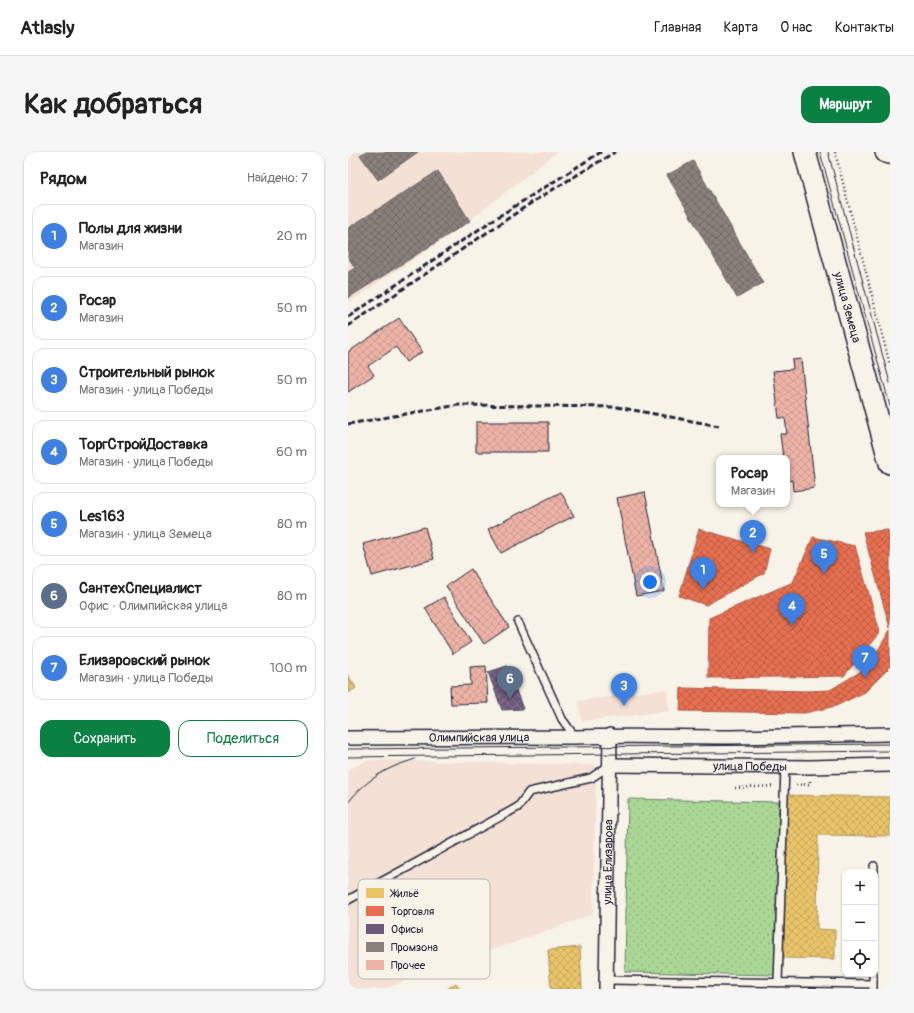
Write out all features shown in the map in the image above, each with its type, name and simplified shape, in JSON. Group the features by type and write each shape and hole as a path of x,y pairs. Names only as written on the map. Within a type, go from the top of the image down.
{"main road":[{"name":"улица Земеца","path":"805,152 890,460"},
{"path":"886,152 890,153"}],"street":[{"path":"610,735 812,736 890,734"},
{"name":"Олимпийская улица","path":"348,738 575,737 610,735"},
{"name":"улица Елизарова","path":"606,984 610,735"},
{"name":"улица Победы","path":"610,765 890,765"}],"lane":[{"path":"518,622 562,719 575,737"},
{"path":"386,879 518,807 528,792 591,778 610,765"},
{"path":"778,983 785,766"},
{"path":"348,900 358,895"},
{"path":"606,984 778,983 873,987 874,977"}],"path":[{"path":"834,152 890,365"}],"shaded area":[{"path":"348,152 557,152 457,230 348,303"},
{"path":"667,689 669,711 582,721 578,701"},
{"path":"367,760 596,765 593,914 490,951 490,879 358,879 358,979 411,979 383,989 348,989 348,770"}],"green space":[{"path":"628,799 779,802 776,975 625,972"}],"building: Жильё":[{"path":"348,675 356,688 348,693"},
{"path":"784,795 890,797 890,836 818,835 817,929 835,930 835,959 781,958"},
{"path":"580,947 582,989 551,989 548,950"},
{"path":"456,983 460,989 447,989"}],"building: Торговля":[{"path":"699,529 770,549 764,573 706,605 679,596"},
{"path":"888,530 890,539 890,628 863,532"},
{"path":"813,537 855,546 880,632 844,676 708,678 709,618 793,582"},
{"path":"890,630 890,667 865,692 836,706 805,713 680,711 681,688 807,691 830,690 868,667"}],"building: Офисы":[{"path":"507,666 523,709 502,710 488,672"}],"building: Промзона":[{"path":"365,152 418,152 378,180 360,155"},
{"path":"693,161 763,283 737,298 667,175"},
{"path":"438,171 470,221 348,298 348,272 355,268 348,257 348,228"}],"building: Прочее":[{"path":"399,318 422,352 406,362 396,347 368,366 374,375 348,392 348,352"},
{"path":"801,359 815,488 793,491 792,480 790,480 790,455 783,455 780,434 787,434 785,418 779,418 773,371 793,369 792,360"},
{"path":"476,422 548,422 548,452 476,452"},
{"path":"561,492 574,516 501,553 488,529"},
{"path":"645,492 664,591 636,596 617,498"},
{"path":"425,527 434,559 372,576 363,544"},
{"path":"471,569 509,627 484,644 446,586"},
{"path":"444,597 471,642 453,654 425,608"},
{"path":"486,666 488,703 451,704 450,686 471,685 470,667"}],"tram line":[{"path":"820,152 890,406"},
{"path":"828,152 890,383"},
{"path":"348,749 890,744"},
{"path":"348,757 890,751"},
{"path":"348,803 362,788 379,774 415,759"}],"railway":[{"path":"348,317 496,218 601,152"},
{"path":"348,326 534,201 615,152"},
{"path":"348,424 458,405 617,407 719,426"}],"place":[{"name":"Росар","path":"753,553"},
{"name":"Les163","path":"824,574"},
{"name":"Полы для жизни","path":"703,590"},
{"name":"ТоргСтройДоставка","path":"792,626"},
{"name":"Елизаровский рынок","path":"865,678"},
{"name":"СантехСпециалист","path":"510,699"},
{"name":"Строительный рынок","path":"624,706"}]}
